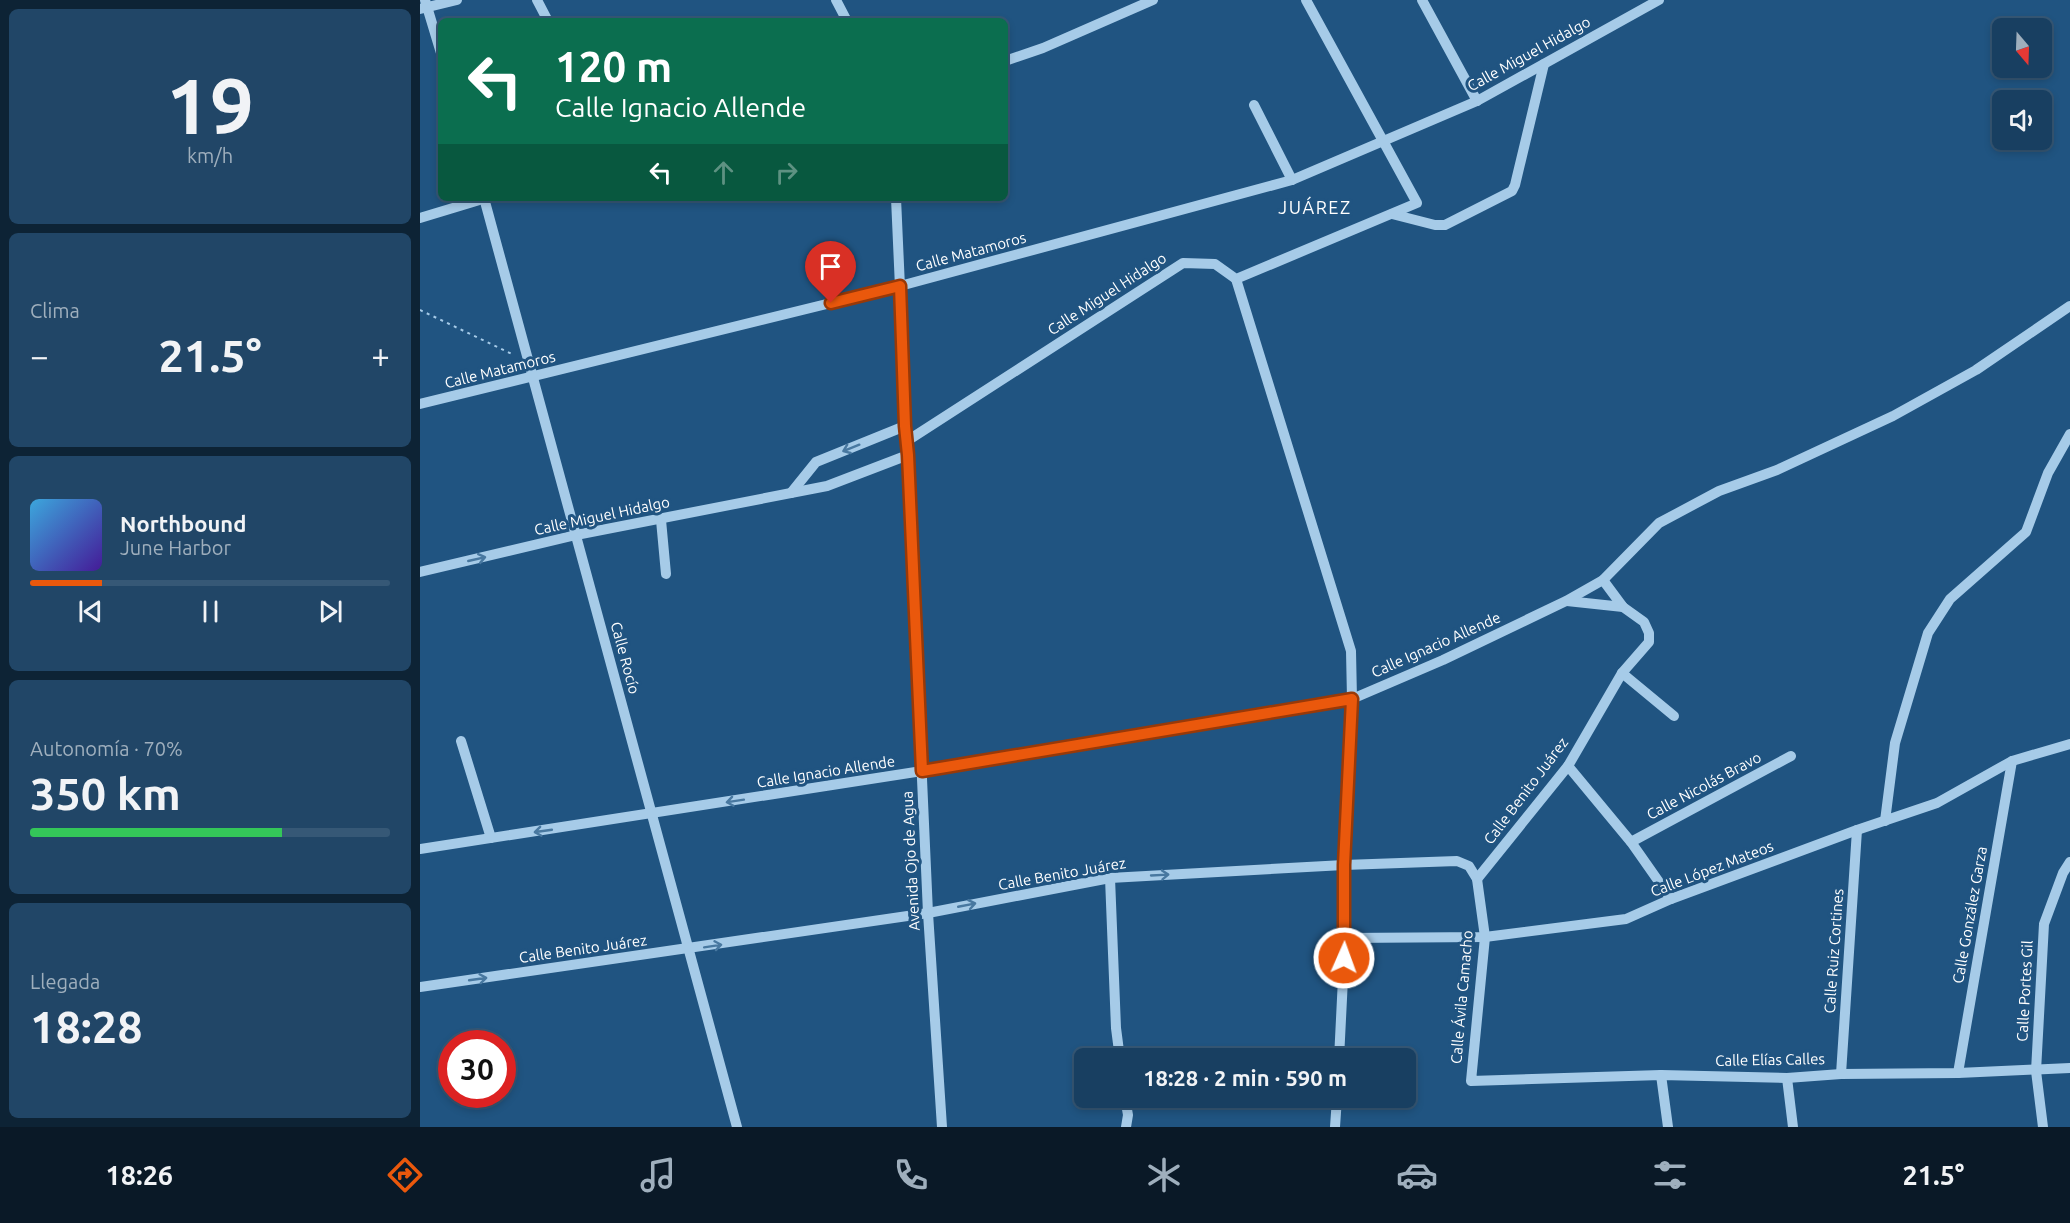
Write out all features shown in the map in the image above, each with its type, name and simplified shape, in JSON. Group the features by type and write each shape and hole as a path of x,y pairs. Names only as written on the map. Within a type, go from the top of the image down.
{"street":[{"path":"438,45 424,6 458,0"},
{"path":"537,0 546,18"},
{"path":"836,0 845,18"},
{"path":"1008,60 1043,48 1153,0"},
{"path":"1306,0 1417,203 1236,279 1351,651 1352,699 1344,865 1345,938 1340,1048"},
{"path":"1422,0 1477,101"},
{"name":"Calle Miguel Hidalgo","path":"1383,141 1477,101 1659,0"},
{"path":"1392,214 1435,225 1445,225 1512,191 1544,64"},
{"path":"1254,105 1293,180"},
{"name":"Calle Matamoros","path":"420,404 900,286 1293,180 1383,141"},
{"path":"420,218 475,201"},
{"name":"Calle Rocío","path":"486,201 737,1127"},
{"name":"Avenida Ojo de Agua","path":"896,201 928,913 942,1127"},
{"name":"Calle Miguel Hidalgo","path":"907,441 1183,263 1215,264 1236,279"},
{"name":"Calle Ignacio Allende","path":"420,849 922,771 1352,699 1443,660 1566,601 1603,580 1659,523 1719,491 1777,470 1893,416 1976,370 2070,306"},
{"path":"790,493 816,462 905,426"},
{"path":"1885,821 1895,743 1928,633 1950,599 2026,532 2048,473 2070,434"},
{"name":"Calle Miguel Hidalgo","path":"420,573 576,535 826,486 908,455"},
{"path":"661,520 666,574"},
{"path":"1603,580 1623,607"},
{"path":"1566,601 1623,607"},
{"name":"Calle Benito Juárez","path":"420,987 928,913 1110,878 1457,861 1469,866 1477,879 1568,766 1622,673 1649,642 1649,633 1644,622 1623,607"},
{"path":"1622,673 1674,716"},
{"path":"461,741 491,838"},
{"name":"Calle López Mateos","path":"1345,938 1485,937 1626,919 1671,899 1857,830 1937,804 2012,761 2070,744"},
{"name":"Calle Nicolás Bravo","path":"1631,842 1791,756"},
{"name":"Calle González Garza","path":"1958,1073 2012,761"},
{"path":"1568,766 1631,842 1671,899"},
{"name":"Calle Ruiz Cortines","path":"1841,1074 1857,830"},
{"name":"Calle Portes Gil","path":"2043,1127 2036,1071 2044,924 2063,873 2070,862"},
{"path":"1110,878 1119,1048"},
{"name":"Calle Ávila Camacho","path":"1471,1081 1485,937 1477,879"},
{"name":"Calle Elías Calles","path":"1471,1081 1661,1075 1788,1078 1841,1074 2036,1071 2070,1068"},
{"path":"1661,1075 1668,1127"},
{"path":"1788,1078 1793,1127"},
{"path":"1126,1127 1127,1108"},
{"path":"1335,1127 1336,1108"}],"path":[{"path":"420,310 530,362"}],"district":[{"name":"JUÁREZ","path":"1315,208"}],"route":[{"path":"831,303 900,286 922,771 1352,699 1344,865 1344,958"}]}
